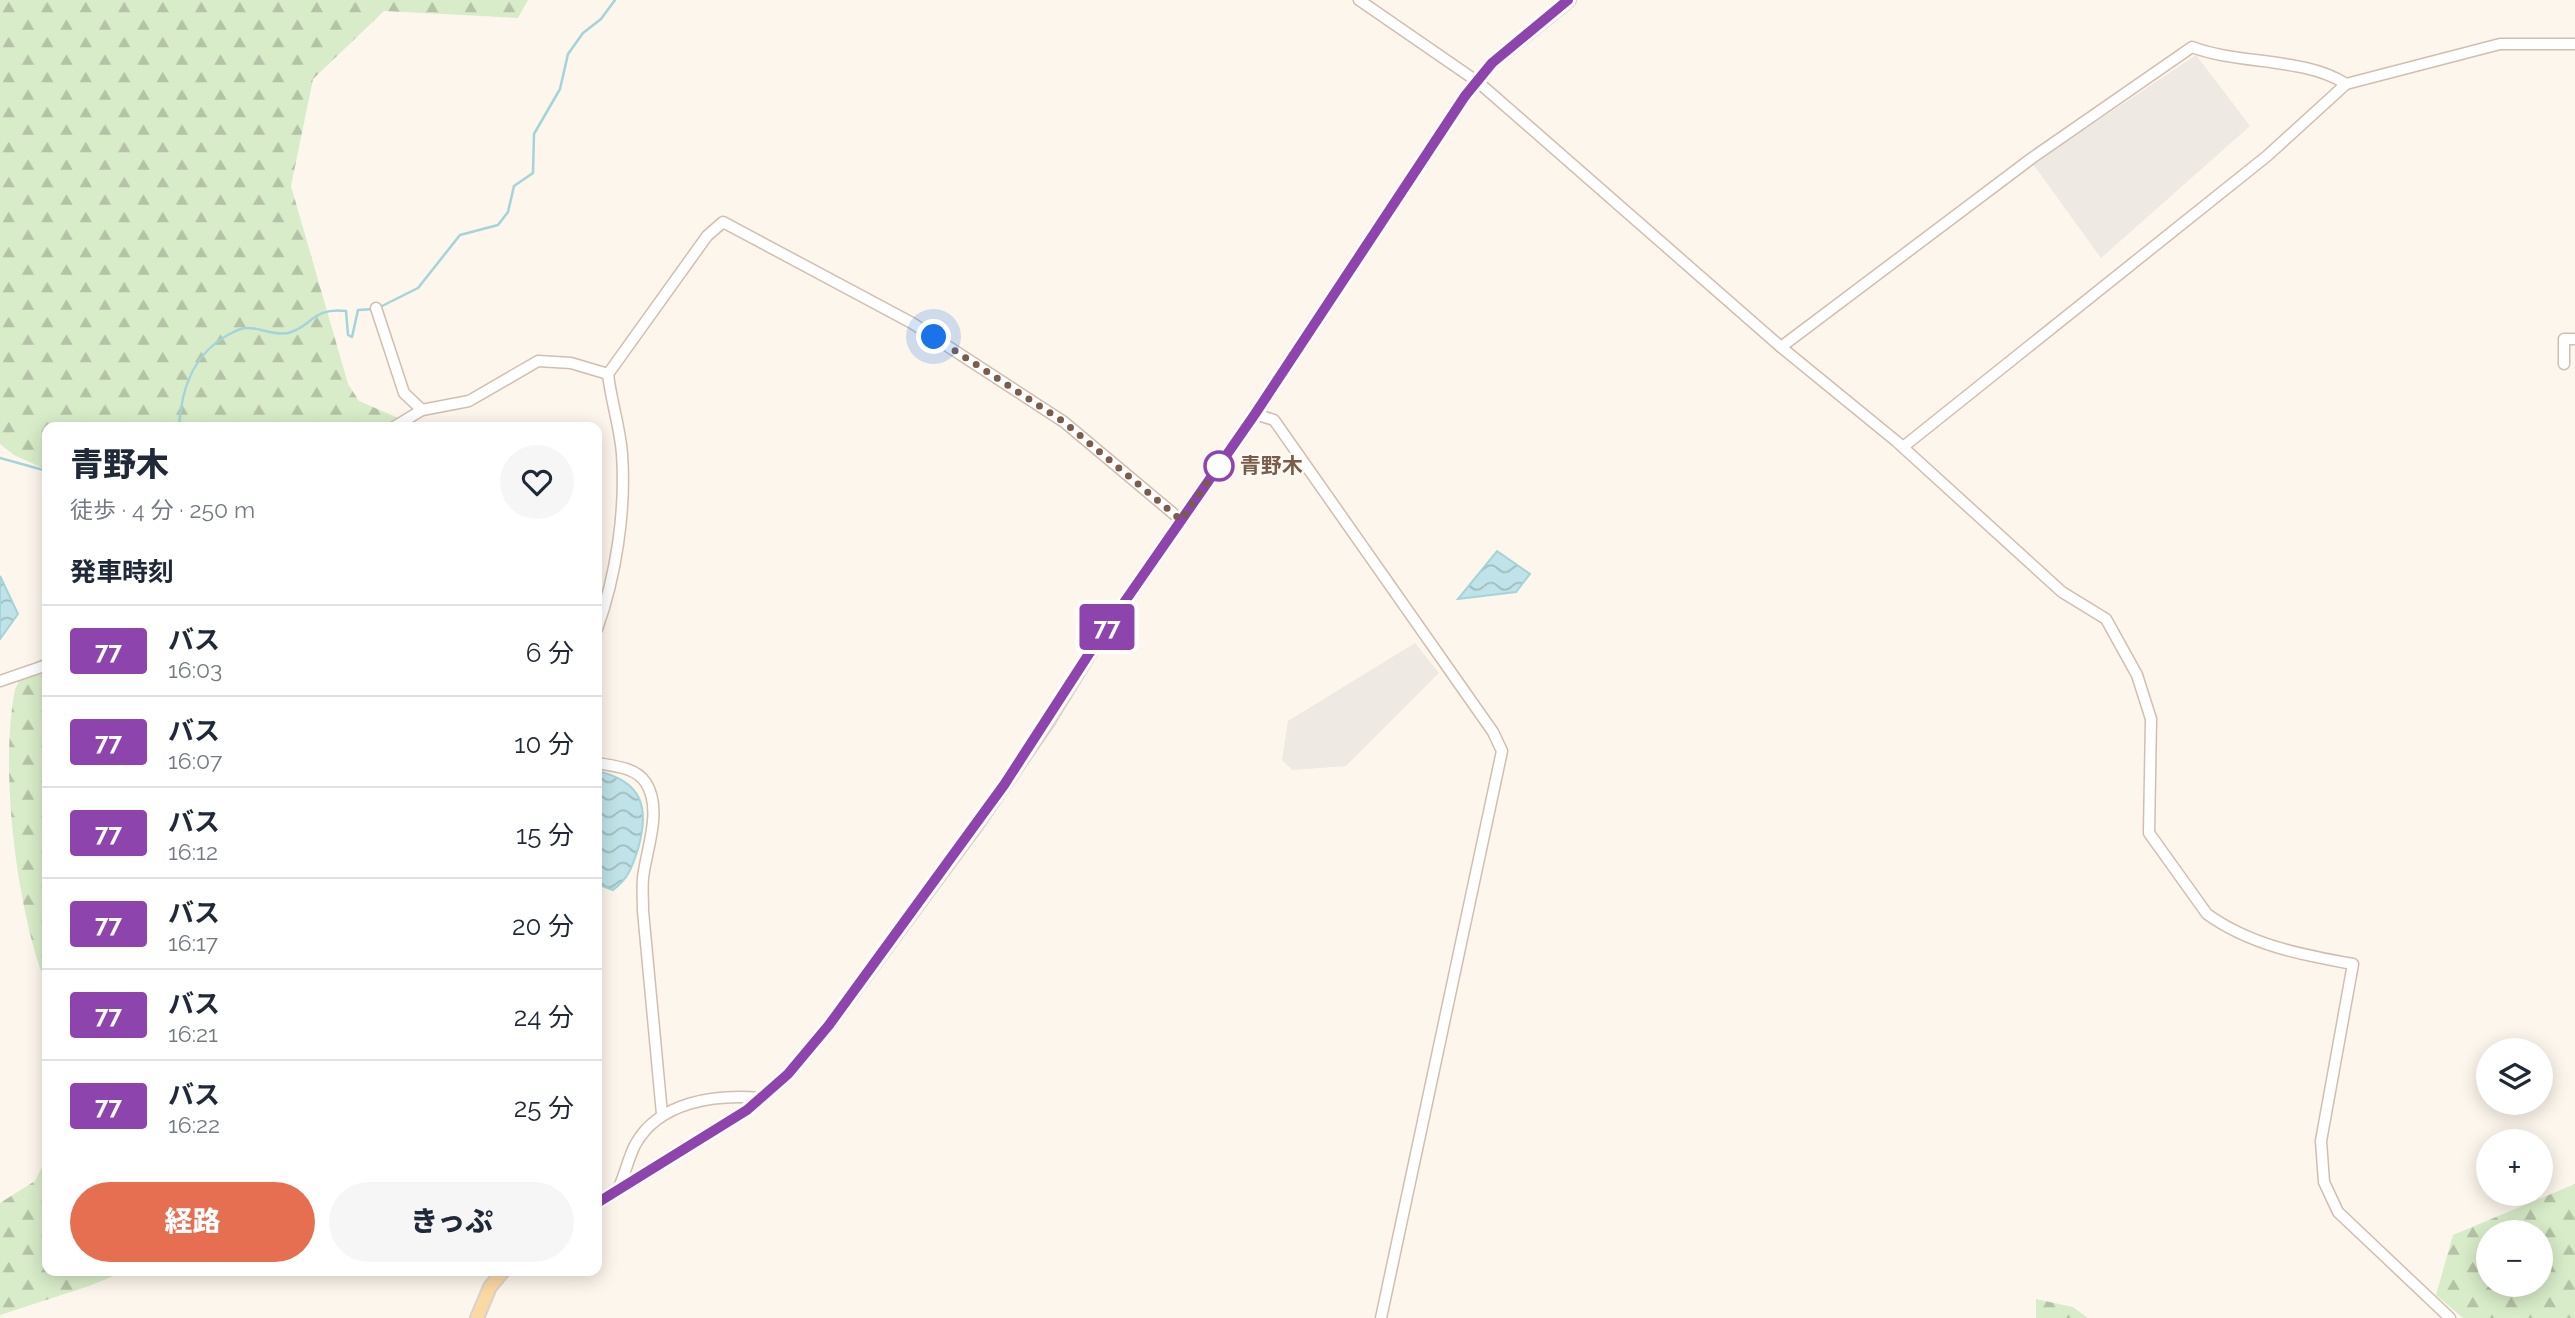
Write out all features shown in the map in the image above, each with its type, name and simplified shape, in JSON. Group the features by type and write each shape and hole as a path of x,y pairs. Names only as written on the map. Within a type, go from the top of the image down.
{"main road":[{"path":"602,1200 738,1117 788,1074 829,1025 976,826 1255,414 1419,163 1492,63 1569,0"},
{"path":"477,1318 491,1287 499,1276"}],"street":[{"path":"1359,0 1478,82 1781,347 1903,447 2062,592 2106,619 2117,634 2137,675 2151,719 2149,833 2207,914 2255,942 2353,964 2321,1141 2325,1182 2338,1212 2450,1318"},
{"path":"1903,447 2267,156 2346,84 2500,44 2575,44"},
{"path":"1781,347 2032,158 2192,47 2217,57 2328,72 2346,84"},
{"path":"602,613 608,594 622,496 622,453 608,374 707,236 723,222 912,323 959,353 1064,422 1181,520"},
{"path":"376,307 404,393 422,410"},
{"path":"2564,364 2564,339 2575,339"},
{"path":"402,422 422,410 469,401 538,361 571,363 608,374"},
{"path":"1255,414 1273,420 1493,732 1502,751 1381,1318"},
{"path":"0,681 42,667"},
{"path":"602,764 634,772 646,783 652,805 652,841 643,877 643,911 662,1114"},
{"path":"616,1192 626,1174 636,1143 662,1114 715,1097 761,1098"}],"shaded area":[{"path":"2196,55 2250,126 2101,258 2033,164"},
{"path":"1415,643 1439,673 1346,766 1292,770 1282,760 1288,721"}],"green space":[{"path":"0,0 528,0 518,18 384,11 313,79 291,186 348,384 359,401 407,422 42,422 42,468 14,455 0,444"},
{"path":"42,659 42,972 32,940 17,869 10,792 9,755 15,689 22,674"},
{"path":"42,1167 42,1276 114,1276 0,1315 0,1203 35,1181"},
{"path":"2575,1184 2575,1318 2463,1318 2436,1295 2453,1235 2476,1225 2476,1297 2553,1297 2553,1220 2489,1220 2522,1206 2553,1206 2553,1193"},
{"path":"2036,1299 2073,1307 2088,1318 2036,1318"}],"water":[{"path":"1497,551 1530,574 1516,592 1458,599"},
{"path":"0,576 18,614 0,639"},
{"path":"602,773 633,789 642,808 642,834 634,861 626,876 613,890 602,886"}],"waterway":[{"path":"380,307 418,288 460,235 498,225 508,212 514,186 533,173 534,134 560,89 568,54 583,33 601,19 615,0"},
{"path":"179,422 182,400 190,375 205,353 226,336 246,328 288,333 326,312 346,311 348,335 352,337 358,310 374,309"},
{"path":"0,458 42,470"}],"bus line":[{"name":"77","path":"602,1200 738,1117 788,1074 829,1025 976,826 1047,723 1096,643 1255,414 1465,96 1492,63 1568,0"}],"place":[{"name":"青野木","path":"1219,466"}],"route":[{"path":"934,337 1064,422 1181,520 1219,466"}]}
